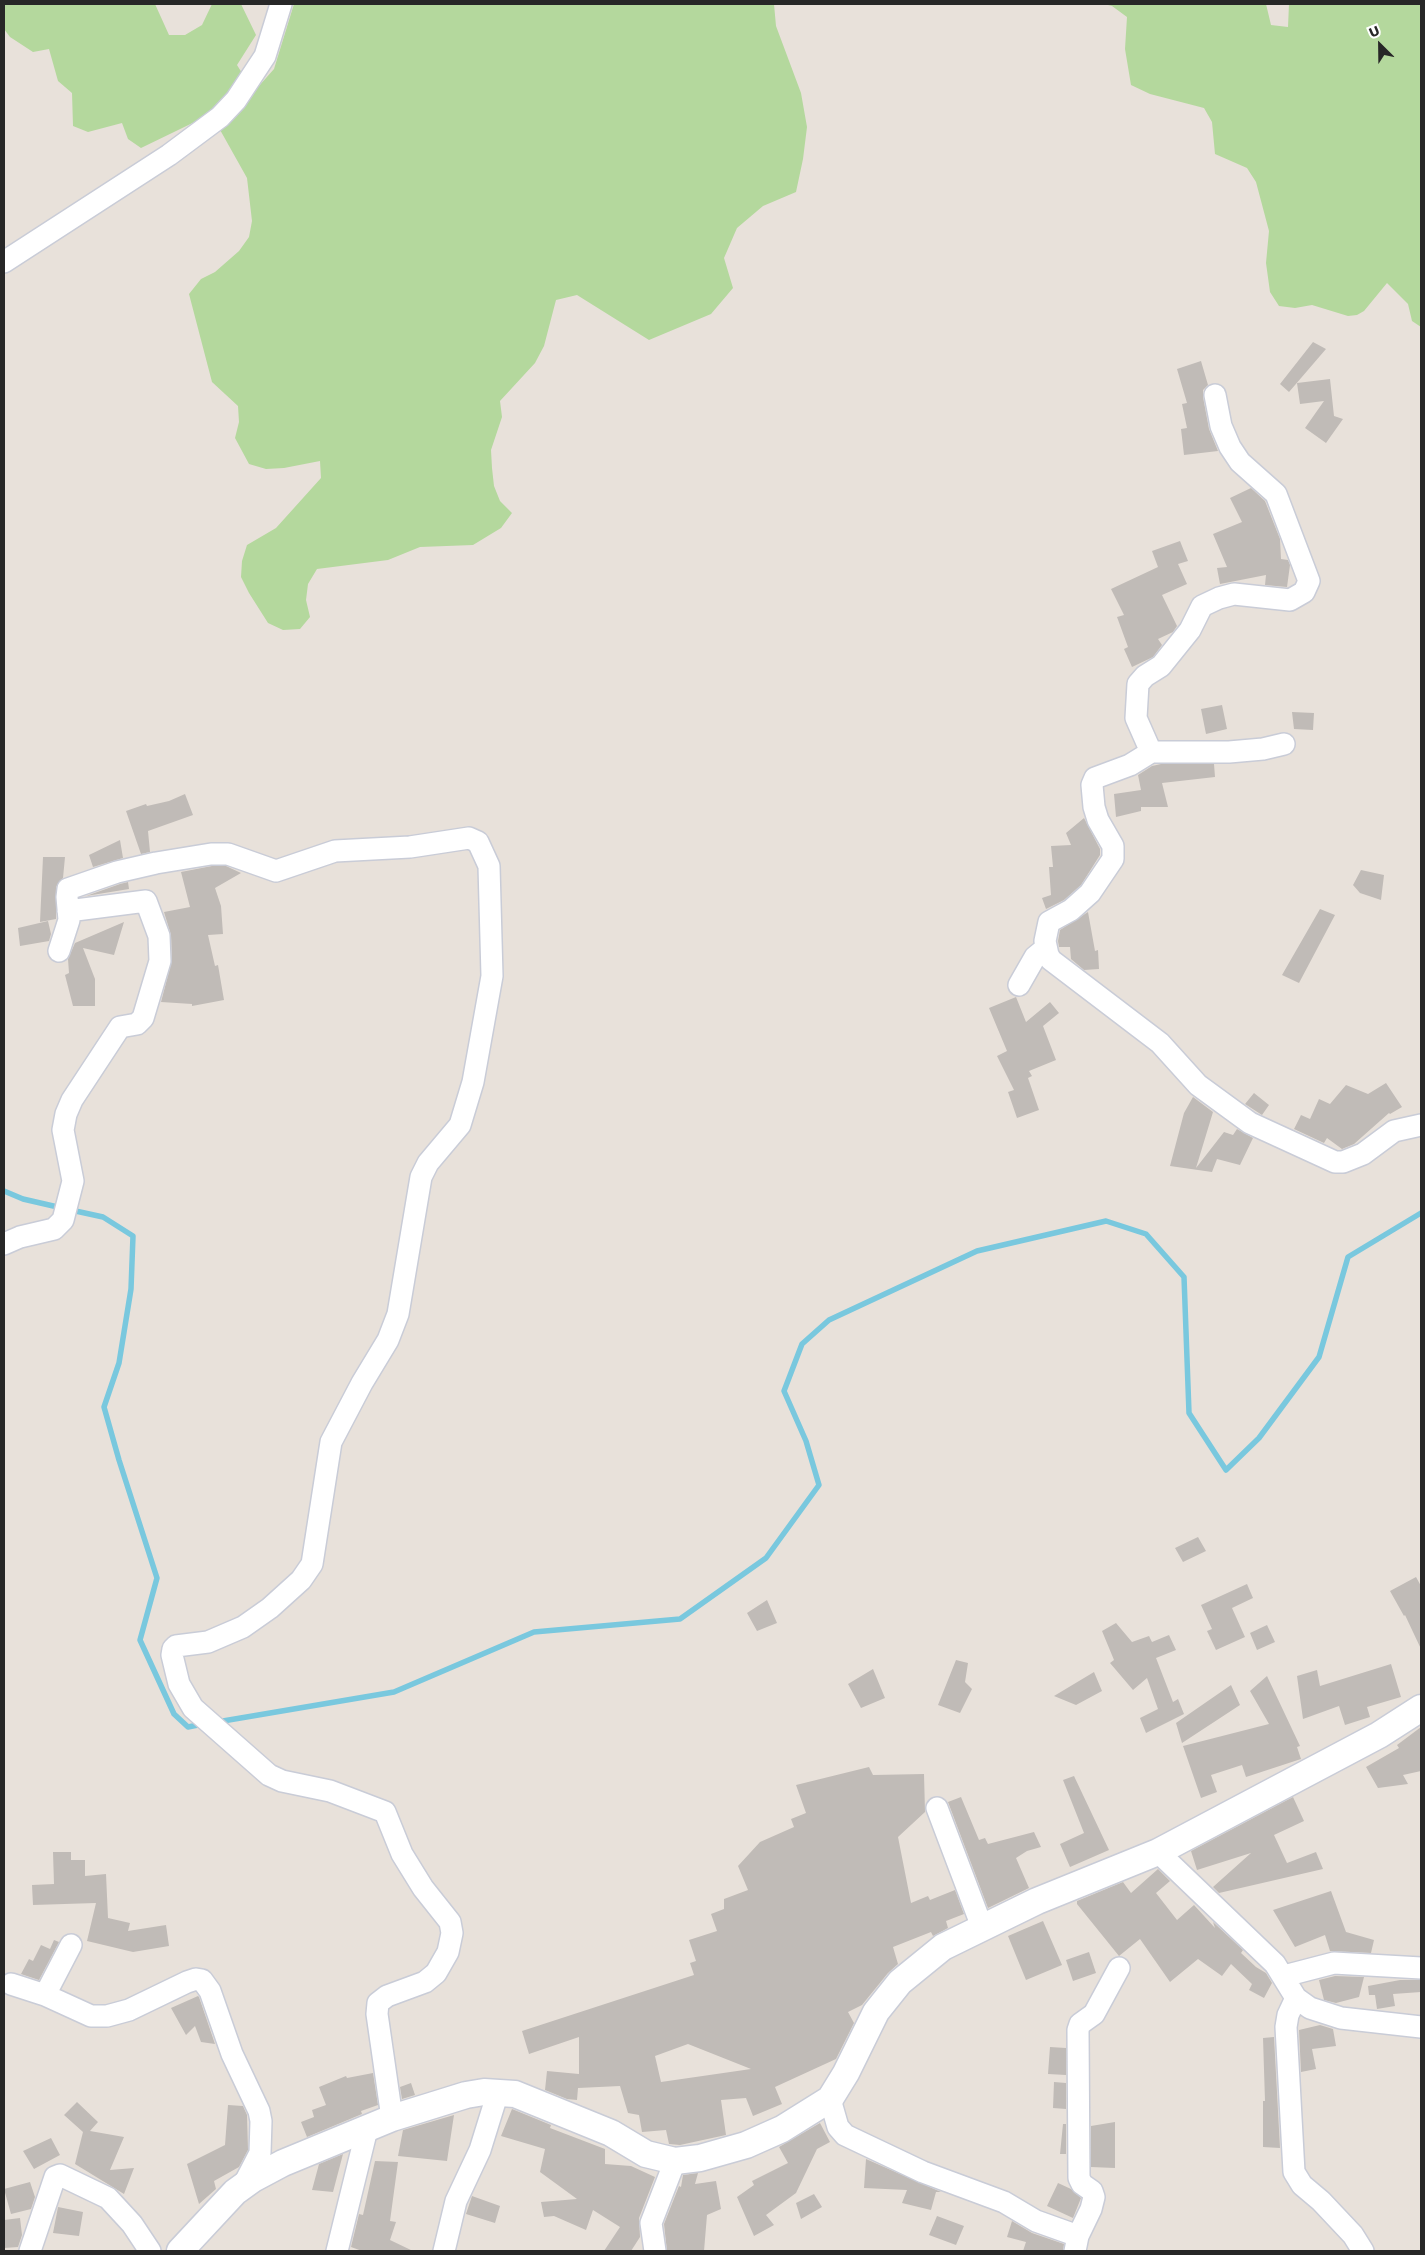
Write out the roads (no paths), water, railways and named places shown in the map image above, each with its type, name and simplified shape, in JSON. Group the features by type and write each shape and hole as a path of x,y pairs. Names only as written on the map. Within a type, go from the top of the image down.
{"street":[{"path":"4,262 169,155 220,117 236,100 265,56 281,4"},
{"path":"1151,752 1136,718 1138,684 1145,676 1161,666 1190,630 1202,606 1219,598 1234,594 1290,600 1304,592 1309,581 1276,494 1240,462 1230,447 1221,426 1214,395"},
{"path":"1284,744 1263,750 1151,752 1130,765 1095,778 1092,785 1094,807 1098,820 1112,844 1113,859 1090,893 1072,910 1049,922 1046,929 1046,948 1051,960 1160,1043 1198,1085 1250,1123 1338,1162 1363,1154 1394,1131 1421,1125"},
{"path":"59,952 69,920 67,892 72,887 156,863 211,854 228,854 254,862 271,871 335,851 410,847 469,838 478,842 489,866 492,976 473,1082 460,1125 428,1163 421,1177 398,1314 388,1340 362,1383 331,1442 312,1564 294,1586 270,1608 243,1627 208,1642 181,1645 173,1649 173,1667 179,1684 193,1708 270,1774 282,1781 330,1791 384,1812 402,1854 423,1888 450,1922 452,1933 448,1952 436,1973 425,1982 387,1996 378,2004 377,2014 392,2118"},
{"path":"4,1244 20,1237 54,1229 60,1224 65,1214 72,1180 63,1130 66,1114 72,1100 120,1026 137,1024 142,1018 160,962 159,936 149,905 144,900 68,911"},
{"path":"1019,985 1035,957 1046,948"},
{"path":"180,2251 248,2182 283,2163 392,2118 466,2095 498,2092 523,2097 611,2133 646,2154 675,2161 700,2158 746,2145 782,2129 830,2099 876,2012 900,1982 943,1947 1037,1901 1158,1852 1379,1735 1421,1710"},
{"path":"937,1808 982,1927"},
{"path":"1158,1852 1275,1964 1296,1998 1310,2008 1326,2014 1421,2027"},
{"path":"45,1995 72,1945"},
{"path":"1284,1976 1334,1964 1421,1968"},
{"path":"830,2099 838,2127 845,2135 923,2172 1004,2202 1076,2244 1094,2197 1092,2191 1082,2184 1079,2178 1078,2030 1080,2024 1094,2014 1118,1968"},
{"path":"11,1984 45,1995 91,2016 107,2016 129,2010 194,1980 202,1980 210,1991 232,2054 259,2111 261,2121 260,2153 248,2182"},
{"path":"1296,1998 1288,2015 1286,2027 1294,2172 1302,2185 1321,2201 1353,2235 1364,2251"},
{"path":"444,2251 456,2201 480,2150 498,2092"},
{"path":"336,2251 368,2129"},
{"path":"655,2251 651,2231 652,2223 675,2161"},
{"path":"30,2251 56,2177 60,2175 108,2198 132,2224 150,2251"}],"waterway":[{"path":"4,1191 23,1199 62,1208"},
{"path":"71,1210 103,1217 133,1236 131,1289 119,1363 104,1407 157,1578 140,1640 174,1714 188,1727 203,1724"},
{"path":"217,1722 394,1692 534,1632 680,1619 766,1558 819,1485 806,1441 784,1391 802,1344 829,1320 977,1251 1106,1221 1146,1234 1184,1277 1189,1413 1226,1470 1259,1438 1319,1357 1348,1257 1421,1213"}]}
